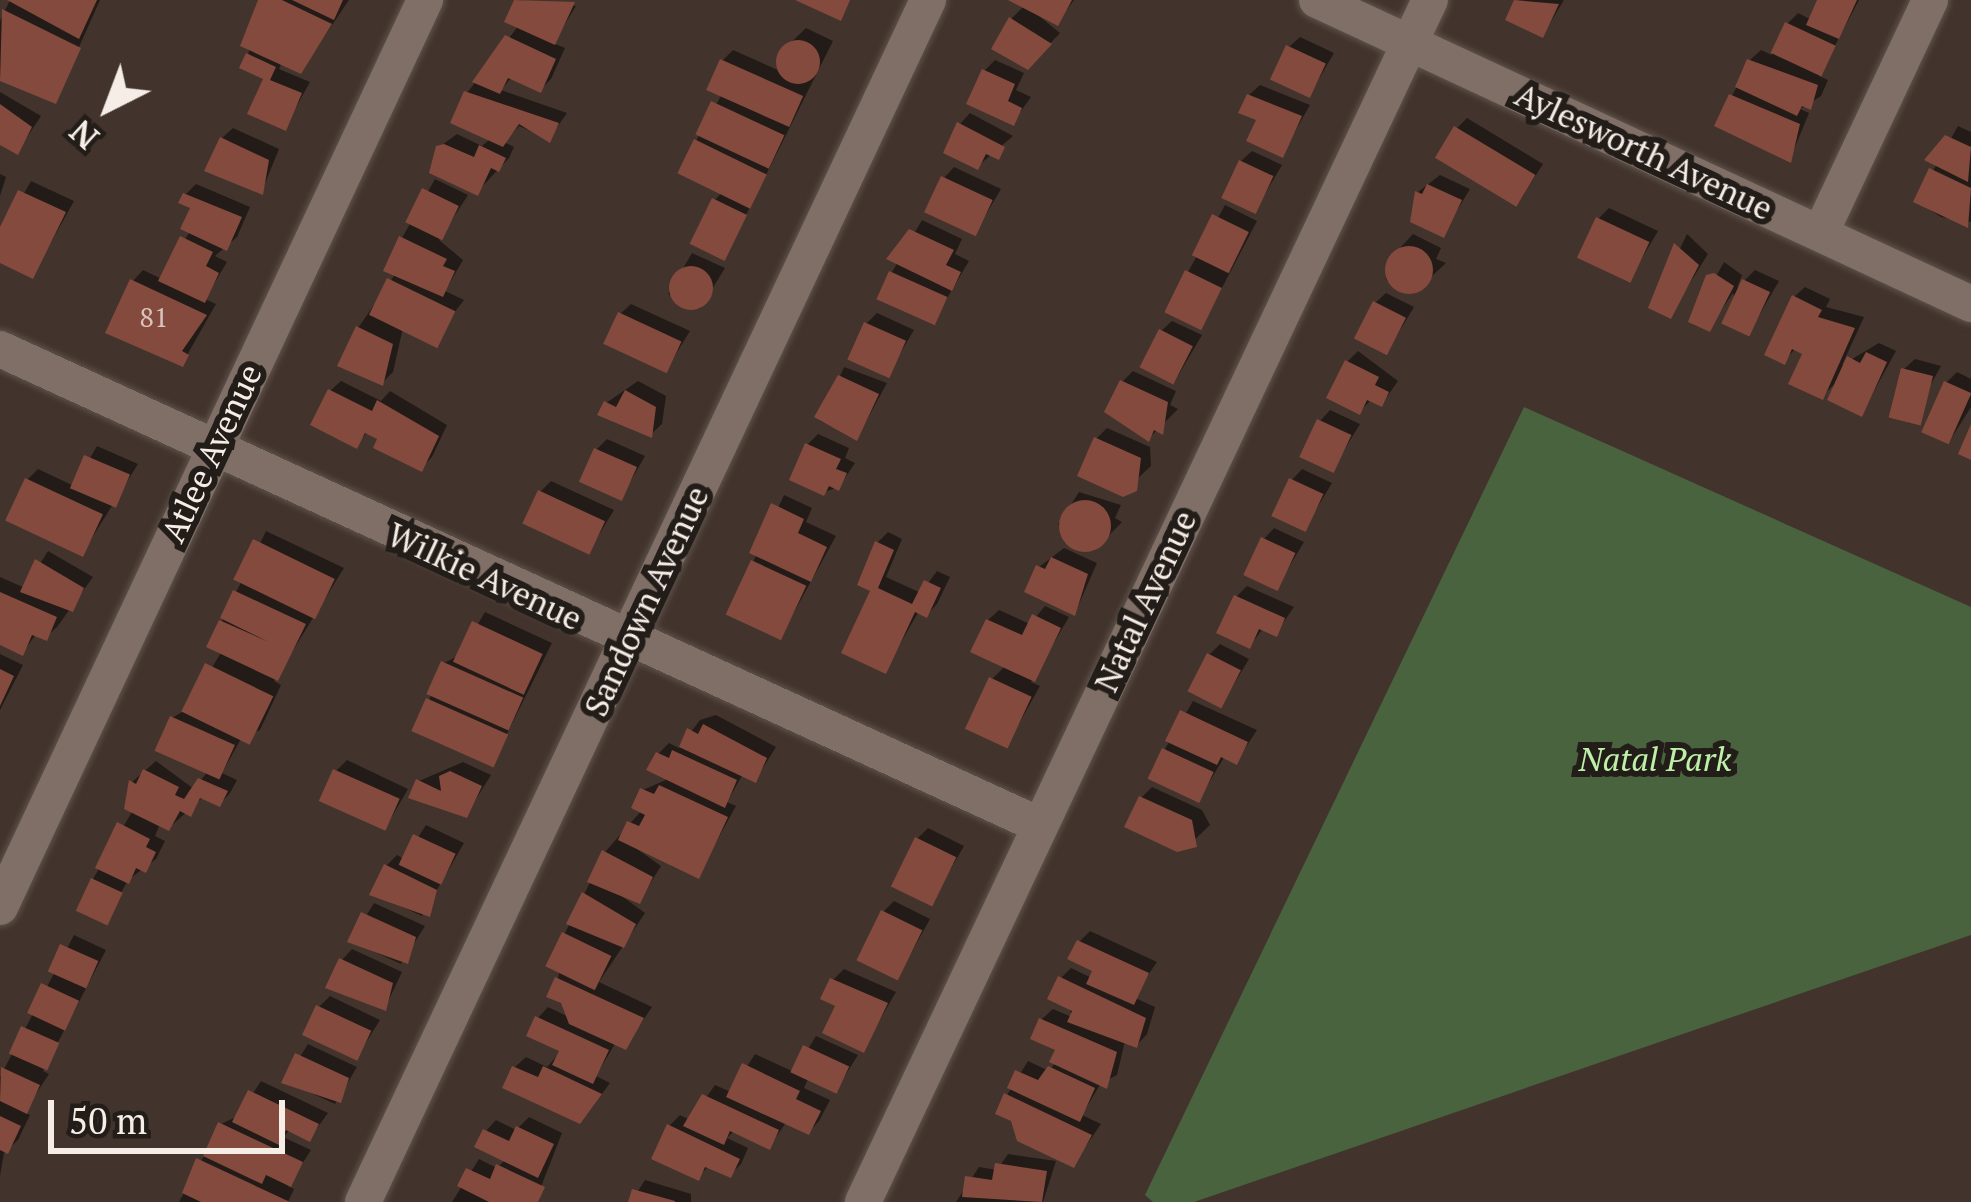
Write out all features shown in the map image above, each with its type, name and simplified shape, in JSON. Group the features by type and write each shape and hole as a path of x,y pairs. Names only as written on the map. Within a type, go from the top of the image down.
{"street":[{"name":"Atlee Avenue","path":"0,907 425,0"},
{"name":"Sandown Avenue","path":"363,1202 928,0"},
{"name":"Aylesworth Avenue","path":"1317,0 1971,304"},
{"name":"Natal Avenue","path":"863,1202 1430,0"},
{"path":"1821,232 1930,0"},
{"name":"Wilkie Avenue","path":"0,349 627,643 1039,825"}],"green space":[{"name":"Natal Park","path":"1524,407 1971,607 1971,935 1194,1202 1153,1202 1145,1195"}],"building":[{"path":"7,0 97,0 79,39"},
{"path":"258,0 282,0 332,24 301,74 240,46"},
{"path":"292,0 343,0 334,20"},
{"path":"514,0 575,2 555,45 504,22"},
{"path":"795,0 850,0 841,21"},
{"path":"1008,0 1072,0 1058,26"},
{"path":"1514,0 1559,4 1543,38 1505,20"},
{"path":"1817,0 1857,0 1839,39 1806,25"},
{"path":"2,9 81,48 56,104 0,81"},
{"path":"1009,17 1052,44 1028,70 991,49"},
{"path":"1785,22 1836,46 1821,76 1771,53"},
{"path":"505,35 556,59 541,93 508,78 500,94 472,82"},
{"path":"798,40 814,46 820,62 814,78 798,84 782,78 776,62 782,46"},
{"path":"1286,45 1326,64 1310,98 1270,79"},
{"path":"246,53 276,67 270,80 302,93 286,131 247,114 263,79 239,68"},
{"path":"720,59 803,96 789,127 706,90"},
{"path":"1747,59 1818,85 1811,110 1802,106 1797,116 1735,87"},
{"path":"982,69 1015,84 1008,101 1022,108 1014,126 966,104"},
{"path":"464,91 559,123 550,143 519,124 503,147 450,123"},
{"path":"1247,94 1302,116 1283,158 1246,141 1256,120 1238,113"},
{"path":"1729,94 1800,124 1791,163 1714,126"},
{"path":"711,101 784,135 769,169 695,135"},
{"path":"0,104 32,127 18,155 0,145"},
{"path":"957,122 1005,147 999,160 986,154 978,170 943,153"},
{"path":"1454,126 1535,175 1516,207 1435,158"},
{"path":"1945,135 1971,147 1968,182 1924,160"},
{"path":"220,137 269,160 263,195 204,171"},
{"path":"694,139 767,175 750,209 677,173"},
{"path":"444,144 474,157 479,145 506,158 499,172 491,168 478,196 429,173 436,146"},
{"path":"1239,160 1273,176 1256,214 1221,198"},
{"path":"1929,168 1971,188 1968,228 1913,202"},
{"path":"941,176 993,200 976,236 924,212"},
{"path":"1427,184 1462,200 1444,238 1410,222 1415,191 1422,194"},
{"path":"422,188 459,206 442,240 405,222"},
{"path":"18,190 66,212 33,279 0,263 0,227"},
{"path":"183,193 242,217 227,251 180,229 190,208 178,203"},
{"path":"712,198 747,215 725,261 690,244"},
{"path":"1212,214 1249,232 1229,273 1192,255"},
{"path":"1596,217 1649,242 1630,283 1577,258"},
{"path":"909,229 954,250 946,265 961,272 952,291 886,259"},
{"path":"180,236 213,252 206,266 219,273 205,303 158,281"},
{"path":"399,236 447,259 443,266 455,271 443,297 383,271"},
{"path":"1674,243 1699,265 1671,319 1648,308"},
{"path":"1409,246 1426,253 1433,270 1426,287 1409,294 1392,287 1385,270 1392,253"},
{"path":"691,266 707,272 713,288 707,304 691,310 675,304 669,288 675,272"},
{"path":"1185,270 1222,288 1201,330 1164,312"},
{"path":"889,271 947,297 935,325 876,299"},
{"path":"1714,273 1734,286 1710,332 1688,322 1706,275"},
{"path":"387,278 455,311 437,348 369,315"},
{"path":"130,279 207,315 182,351 189,355 183,367 105,333"},
{"path":"1742,279 1770,292 1749,337 1721,323"},
{"path":"1792,295 1822,310 1818,317 1855,328 1823,400 1788,384 1802,354 1792,349 1785,365 1764,355"},
{"path":"1373,301 1406,318 1387,355 1354,338"},
{"path":"618,312 681,342 667,373 603,344"},
{"path":"864,322 906,341 889,378 847,359"},
{"path":"356,326 393,344 383,386 337,366"},
{"path":"1159,329 1193,346 1173,385 1139,367"},
{"path":"1866,352 1887,362 1862,417 1827,400 1847,356 1860,363"},
{"path":"1345,360 1379,377 1375,385 1389,392 1382,407 1367,400 1360,415 1326,398"},
{"path":"1901,368 1933,376 1921,425 1889,417"},
{"path":"838,375 879,394 857,441 814,417"},
{"path":"1120,380 1168,402 1163,435 1154,430 1149,442 1104,412"},
{"path":"1944,381 1971,393 1949,444 1921,432"},
{"path":"328,389 372,411 377,400 439,436 422,472 373,448 377,439 365,433 357,449 310,425"},
{"path":"625,390 656,407 652,438 597,415 604,401 616,407"},
{"path":"1317,419 1351,435 1334,473 1299,457"},
{"path":"1971,424 1971,460 1958,454"},
{"path":"1094,437 1141,458 1137,491 1123,497 1077,476"},
{"path":"805,443 841,459 836,469 847,473 839,491 829,486 824,496 789,480"},
{"path":"594,448 637,467 622,501 579,482"},
{"path":"84,455 130,475 116,508 70,488"},
{"path":"25,478 103,514 83,557 5,521"},
{"path":"1289,478 1323,494 1306,532 1271,516"},
{"path":"538,490 605,521 589,555 522,524"},
{"path":"1085,500 1103,508 1111,526 1103,544 1085,552 1067,544 1059,526 1067,508"},
{"path":"771,503 804,519 798,533 827,547 811,582 749,553"},
{"path":"1261,537 1295,553 1278,591 1243,575"},
{"path":"253,539 335,579 315,619 233,579"},
{"path":"875,541 894,550 878,588 912,604 924,580 941,588 927,618 915,612 886,674 841,653 870,591 857,585"},
{"path":"1051,557 1088,574 1075,616 1024,592 1036,565 1045,569"},
{"path":"35,559 84,588 73,612 20,592"},
{"path":"751,560 806,586 781,640 726,614"},
{"path":"233,590 306,624 278,681 206,647 219,620 269,642 220,618"},
{"path":"0,592 57,617 47,641 32,635 23,656 0,645"},
{"path":"1234,595 1285,618 1277,637 1259,629 1250,649 1216,633"},
{"path":"1032,614 1061,628 1035,682 970,652 986,619 1022,635"},
{"path":"472,621 543,654 524,695 453,662"},
{"path":"1207,653 1241,670 1221,709 1187,691"},
{"path":"441,661 523,698 509,730 426,694"},
{"path":"205,663 273,696 250,745 181,712"},
{"path":"0,669 14,676 0,706"},
{"path":"989,677 1032,697 1008,749 965,729"},
{"path":"426,698 508,735 494,767 411,731"},
{"path":"1180,710 1248,742 1237,765 1221,757 1217,765 1165,741"},
{"path":"170,716 235,745 219,780 155,751"},
{"path":"703,724 767,758 756,783 679,747 687,728 698,734"},
{"path":"1162,748 1214,772 1199,803 1148,779"},
{"path":"672,750 737,780 725,808 646,770 656,752 669,758"},
{"path":"143,769 179,787 175,795 184,799 198,778 228,791 220,807 200,798 191,817 180,811 169,831 124,809 129,780 136,784"},
{"path":"333,769 400,799 385,831 319,801"},
{"path":"450,771 482,786 467,818 408,798 416,779 441,791 439,776"},
{"path":"659,785 728,817 699,879 618,840 627,821 639,826 645,815 631,808 640,788 654,794"},
{"path":"1139,796 1192,820 1197,847 1177,852 1124,827"},
{"path":"117,822 150,839 146,847 156,852 146,873 136,868 129,884 95,868"},
{"path":"413,834 456,854 441,885 399,865"},
{"path":"915,837 956,857 932,907 891,886"},
{"path":"602,850 653,877 640,904 587,882"},
{"path":"384,864 437,890 430,917 369,895"},
{"path":"91,878 123,893 108,925 76,911"},
{"path":"582,892 636,924 624,948 566,924"},
{"path":"881,910 922,930 898,980 856,960"},
{"path":"361,912 416,937 408,964 347,942"},
{"path":"562,932 611,956 595,990 545,966"},
{"path":"1077,940 1149,973 1134,1005 1086,984 1092,971 1067,959"},
{"path":"60,944 98,961 86,988 48,971"},
{"path":"339,958 393,983 386,1011 325,988"},
{"path":"1058,976 1146,1018 1137,1048 1067,1022 1072,1011 1047,999"},
{"path":"555,977 644,1018 626,1050 569,1024 561,1003 546,997"},
{"path":"830,978 888,1003 864,1053 822,1033 835,1006 820,999"},
{"path":"41,983 79,1001 65,1031 27,1013"},
{"path":"316,1005 371,1031 357,1061 302,1035"},
{"path":"535,1016 609,1050 593,1084 552,1065 559,1051 526,1036"},
{"path":"1039,1018 1117,1052 1107,1089 1049,1062 1055,1050 1030,1039"},
{"path":"21,1026 59,1043 47,1070 9,1053"},
{"path":"803,1045 849,1067 837,1094 790,1072"},
{"path":"295,1053 349,1078 341,1103 281,1083"},
{"path":"742,1063 800,1091 796,1099 821,1111 809,1135 726,1097"},
{"path":"512,1066 538,1077 543,1066 602,1094 580,1124 502,1088"},
{"path":"1048,1066 1095,1088 1080,1122 1007,1088 1015,1070 1038,1080"},
{"path":"1,1067 40,1085 27,1114 0,1101"},
{"path":"248,1090 319,1124 310,1142 286,1130 279,1145 232,1122"},
{"path":"1004,1093 1092,1135 1074,1168 1017,1141 1011,1121 995,1114"},
{"path":"702,1094 779,1130 770,1150 730,1131 724,1145 683,1126"},
{"path":"0,1116 21,1126 8,1154 0,1150"},
{"path":"218,1122 303,1162 291,1187 266,1175 262,1184 203,1156"},
{"path":"667,1124 740,1159 731,1178 705,1167 699,1181 651,1159"},
{"path":"516,1126 554,1144 538,1178 474,1147 483,1129 509,1141"},
{"path":"196,1158 290,1202 201,1202 182,1193"},
{"path":"995,1163 1047,1171 1042,1202 962,1197 965,1176 992,1180"},
{"path":"496,1164 545,1187 538,1202 489,1202 457,1186 466,1168 490,1179"},
{"path":"632,1189 675,1201 675,1202 628,1202"}]}
